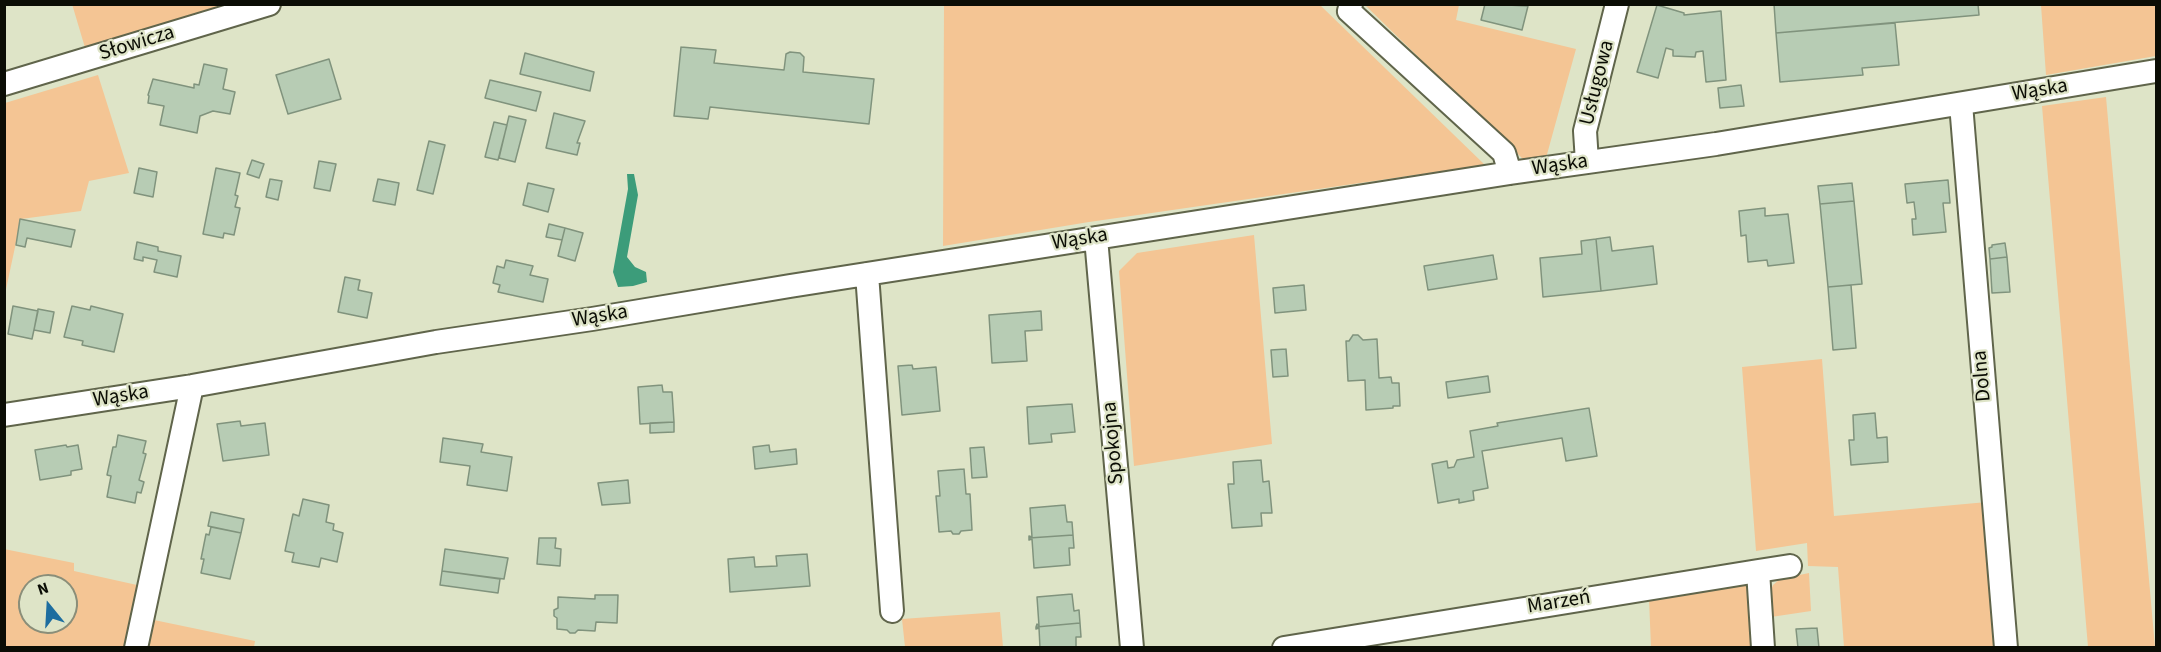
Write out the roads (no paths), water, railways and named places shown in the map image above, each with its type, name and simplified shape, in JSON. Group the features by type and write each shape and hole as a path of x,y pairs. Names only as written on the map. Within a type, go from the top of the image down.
{"street":[{"name":"Słowicza","path":"4,84 269,4"},
{"path":"1351,4 1349,11 1504,153 1510,173"},
{"name":"Usługowa","path":"1587,162 1585,131 1617,4"},
{"name":"Wąska","path":"4,415 192,386 436,342 1961,104 2157,71"},
{"name":"Dolna","path":"1961,104 2006,648"},
{"name":"Spokojna","path":"1096,238 1132,648"},
{"path":"867,274 892,611"},
{"path":"136,648 192,386"},
{"name":"Marzeń","path":"1284,648 1790,566"},
{"path":"1758,571 1763,648"}]}
